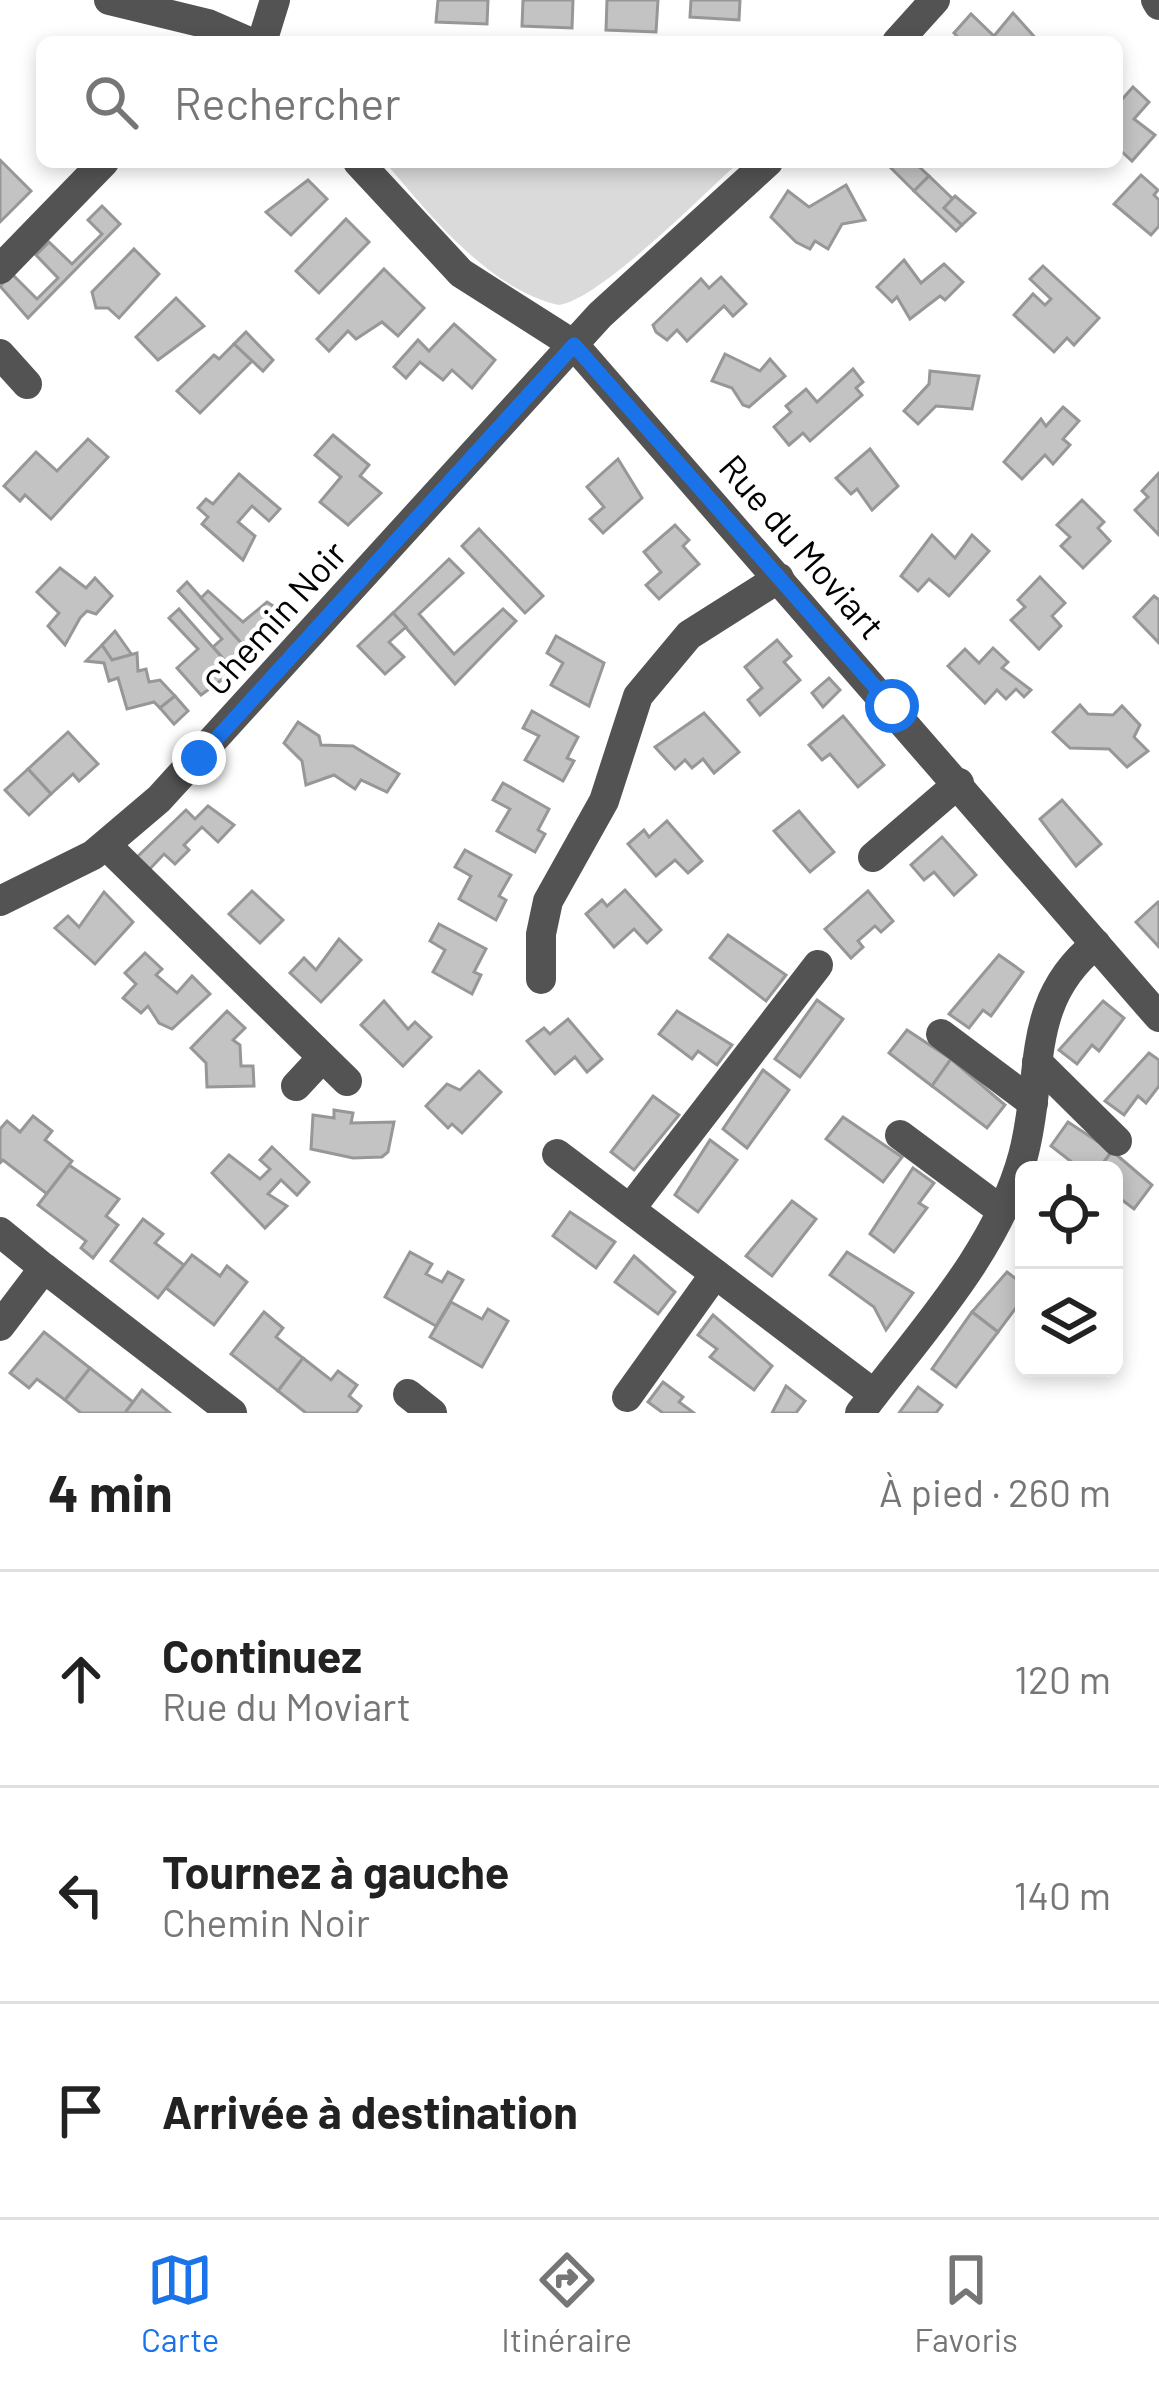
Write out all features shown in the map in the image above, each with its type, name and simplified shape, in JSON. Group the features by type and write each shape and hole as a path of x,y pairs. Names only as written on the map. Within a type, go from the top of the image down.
{"street":[{"path":"109,0 226,36"},
{"path":"264,36 275,0"},
{"path":"902,36 935,0"},
{"path":"0,269 98,168"},
{"name":"Rue du Moviart","path":"364,168 461,273 574,345 1159,1017"},
{"name":"Chemin Noir","path":"0,902 107,846 199,758 615,300 761,168"},
{"path":"0,354 27,383"},
{"path":"542,980 541,934 548,901 597,818 638,696 689,635 779,578"},
{"path":"873,857 959,784"},
{"path":"107,846 347,1081"},
{"path":"557,1154 716,1274 867,1404 974,1258 1002,1211 1024,1154 1037,1062 1056,987 1096,944"},
{"path":"630,1209 818,965"},
{"path":"940,1034 1033,1103"},
{"path":"296,1086 322,1058"},
{"path":"1037,1062 1117,1141"},
{"path":"900,1135 1002,1211"},
{"path":"0,1232 232,1413"},
{"path":"0,1326 44,1268"},
{"path":"627,1397 716,1274"}],"shaded area":[{"path":"390,168 733,168 625,266 577,299 559,305 508,283 441,226"}],"building":[{"path":"438,0 488,0 487,24 436,22"},
{"path":"523,0 573,0 572,28 522,26"},
{"path":"607,0 658,0 656,32 606,30"},
{"path":"691,0 740,0 739,20 690,17"},
{"path":"1013,13 1034,36 994,36"},
{"path":"971,14 994,36 957,36 954,33"},
{"path":"1133,87 1149,102 1134,119 1155,135 1132,161 1123,153 1123,98"},
{"path":"0,160 31,191 0,222"},
{"path":"891,168 920,168 929,176 914,191"},
{"path":"1141,175 1158,190 1154,195 1159,200 1159,226 1151,235 1114,204"},
{"path":"929,176 953,199 944,208 962,225 956,231 914,191"},
{"path":"308,180 327,199 291,235 266,212"},
{"path":"846,185 865,220 842,224 828,249 815,241 810,249 796,242 771,217 788,191 809,207"},
{"path":"955,196 975,213 962,225 944,208"},
{"path":"102,206 120,224 28,318 0,286 12,274 37,299 58,278 36,255 49,242 72,264 102,234 88,220"},
{"path":"346,219 369,242 319,293 296,271"},
{"path":"134,249 159,274 119,318 108,308 96,308 92,292"},
{"path":"904,260 921,283 944,264 963,282 945,300 940,296 910,319 897,297 892,302 877,287"},
{"path":"1043,266 1099,318 1074,345 1067,338 1054,352 1014,315 1033,294 1045,305 1051,299 1030,279"},
{"path":"384,269 424,308 398,336 382,322 356,339 348,331 329,351 317,339"},
{"path":"721,277 746,304 733,316 724,306 687,341 677,330 667,340 656,332 653,325 701,279 709,288"},
{"path":"176,298 204,326 158,360 136,337"},
{"path":"454,324 495,360 472,388 452,370 443,380 420,362 406,378 394,367 418,340 429,351"},
{"path":"246,332 273,360 263,371 234,344"},
{"path":"234,344 252,361 200,413 177,391 214,355 219,359"},
{"path":"725,354 760,371 770,359 785,376 749,407 743,405 732,388 712,381"},
{"path":"853,369 863,382 856,388 862,395 810,441 803,433 789,445 774,427 791,412 786,406 806,389 817,402"},
{"path":"930,371 979,376 972,409 936,406 918,424 904,411 929,384"},
{"path":"1063,407 1079,421 1063,439 1070,445 1053,464 1045,455 1022,479 1004,462 1041,419 1046,426"},
{"path":"333,435 369,465 360,476 381,493 348,525 320,502 341,477 315,455"},
{"path":"88,439 108,457 51,519 25,495 20,501 4,486 36,452 57,471"},
{"path":"870,449 898,486 872,510 857,489 851,494 836,478"},
{"path":"618,459 642,498 603,533 590,519 604,507 587,487"},
{"path":"1159,473 1159,535 1135,510 1148,497 1142,491"},
{"path":"239,474 280,509 269,521 252,506 238,522 255,536 243,560 202,524 208,517 198,508 206,499 213,504"},
{"path":"1082,500 1104,522 1098,528 1110,541 1083,568 1061,546 1070,537 1057,525"},
{"path":"675,525 689,540 683,546 699,564 659,599 646,585 661,572 644,552"},
{"path":"479,529 543,596 525,613 462,546"},
{"path":"932,535 955,558 972,535 989,551 949,596 929,579 918,591 901,576"},
{"path":"449,559 463,573 419,614 454,654 503,609 516,621 455,684 393,613"},
{"path":"60,568 86,588 95,578 112,596 96,614 87,611 80,618 65,645 48,626 59,613 37,592"},
{"path":"1040,577 1065,603 1052,616 1061,626 1039,649 1011,620 1025,607 1018,600"},
{"path":"187,582 252,655 234,671 213,647 222,639 178,591"},
{"path":"208,591 243,622 267,602 288,615 252,655 201,598"},
{"path":"1154,596 1159,600 1159,643 1134,617"},
{"path":"179,609 234,671 201,695 177,668 198,649 169,618"},
{"path":"393,613 406,627 389,642 404,657 385,674 358,646"},
{"path":"115,631 132,655 112,660 102,645"},
{"path":"556,636 604,663 589,706 551,685 563,663 547,653"},
{"path":"777,640 791,656 784,662 800,680 760,715 748,700 762,688 745,667"},
{"path":"102,645 112,660 137,653 138,671 146,669 149,682 160,680 175,696 160,708 154,702 127,709 118,678 109,681 104,663 86,661"},
{"path":"993,648 1008,662 1002,668 1031,690 1024,697 1016,689 1006,699 997,690 985,703 948,666 965,649 979,663"},
{"path":"829,678 840,690 823,707 812,693"},
{"path":"175,696 188,711 174,724 160,708"},
{"path":"1080,705 1088,714 1113,715 1122,706 1140,725 1134,737 1148,751 1127,767 1109,749 1070,748 1053,732"},
{"path":"532,711 578,737 567,758 574,761 563,781 525,760 539,736 523,728"},
{"path":"704,713 739,752 714,773 703,759 692,768 685,760 675,769 655,747"},
{"path":"843,716 884,765 858,787 830,754 822,760 809,745"},
{"path":"298,722 319,736 321,745 353,746 399,774 387,792 361,780 355,789 334,775 306,785 302,761 284,743"},
{"path":"68,732 98,764 79,781 73,774 51,794 28,769"},
{"path":"28,769 51,794 29,815 5,790"},
{"path":"503,783 549,809 538,830 545,834 535,852 497,831 510,809 493,800"},
{"path":"1062,800 1101,844 1076,866 1040,819"},
{"path":"208,806 234,825 218,842 202,827 184,845 189,850 175,864 164,854 147,872 134,860 186,810 195,819"},
{"path":"799,811 834,852 810,872 774,831"},
{"path":"667,821 702,861 688,873 675,860 656,876 628,844 644,830 649,837"},
{"path":"942,837 976,875 954,895 934,872 924,880 911,865"},
{"path":"465,850 511,875 499,896 506,900 496,920 459,899 471,876 455,867"},
{"path":"625,890 661,930 647,943 634,929 614,947 586,914 602,900 607,906"},
{"path":"252,891 283,920 260,943 229,914"},
{"path":"868,891 893,921 881,932 875,926 858,941 863,947 851,958 825,929"},
{"path":"104,892 133,922 95,964 55,928 68,916 79,927"},
{"path":"1159,903 1159,947 1136,922"},
{"path":"439,924 486,949 474,972 481,975 472,994 433,972 445,950 430,941"},
{"path":"728,935 786,975 766,1001 710,958"},
{"path":"339,939 361,960 321,1002 290,973 304,958 316,970"},
{"path":"145,953 162,969 156,975 177,993 192,976 210,994 172,1029 159,1023 148,1006 141,1013 123,998 136,984 125,973"},
{"path":"999,955 1023,972 991,1016 983,1010 969,1028 949,1014"},
{"path":"817,1000 843,1019 800,1077 775,1059"},
{"path":"384,1001 408,1029 415,1022 431,1037 403,1066 361,1025"},
{"path":"1103,1001 1124,1018 1099,1051 1092,1045 1077,1064 1059,1050"},
{"path":"227,1011 245,1028 233,1040 240,1045 241,1066 253,1066 254,1086 207,1087 206,1063 191,1048"},
{"path":"677,1011 732,1045 717,1065 698,1051 692,1059 659,1034"},
{"path":"568,1019 602,1059 587,1072 575,1057 555,1074 527,1041 544,1028 550,1034"},
{"path":"907,1030 951,1059 932,1086 889,1053"},
{"path":"1149,1053 1159,1060 1159,1086 1146,1103 1138,1096 1124,1115 1105,1101"},
{"path":"951,1059 1005,1105 987,1128 932,1086"},
{"path":"763,1070 789,1090 747,1148 723,1129"},
{"path":"479,1071 501,1092 462,1133 452,1124 448,1128 426,1106 447,1084 460,1090"},
{"path":"653,1096 679,1115 634,1170 611,1152"},
{"path":"334,1110 353,1113 351,1123 394,1122 388,1152 382,1157 353,1158 311,1149 313,1115 334,1118"},
{"path":"33,1116 52,1131 45,1140 72,1161 47,1194 3,1160 0,1163 0,1129 7,1121 20,1132"},
{"path":"843,1117 902,1157 883,1182 826,1139"},
{"path":"1068,1122 1112,1151 1105,1161 1070,1161 1051,1146"},
{"path":"710,1140 737,1160 698,1212 675,1195"},
{"path":"272,1147 309,1182 297,1195 281,1180 268,1194 287,1206 265,1228 212,1173 229,1155 260,1179 270,1169 260,1160"},
{"path":"1112,1151 1152,1185 1134,1209 1123,1201 1123,1161 1105,1161"},
{"path":"69,1165 119,1199 106,1216 118,1225 93,1258 81,1248 86,1241 38,1205"},
{"path":"913,1168 934,1183 919,1203 927,1208 894,1252 870,1234"},
{"path":"792,1201 816,1219 772,1276 746,1256"},
{"path":"570,1212 615,1242 596,1268 553,1236"},
{"path":"143,1219 163,1234 155,1243 184,1265 158,1298 111,1261"},
{"path":"410,1252 432,1264 426,1274 442,1282 448,1272 463,1280 436,1326 385,1297"},
{"path":"847,1252 913,1293 886,1330 874,1307 830,1275"},
{"path":"192,1255 220,1276 227,1266 247,1282 214,1325 166,1288"},
{"path":"634,1256 675,1292 658,1314 615,1282"},
{"path":"1007,1272 1015,1278 1015,1309 998,1332 972,1312"},
{"path":"451,1302 482,1319 488,1309 508,1321 482,1367 430,1337"},
{"path":"264,1312 283,1328 276,1337 303,1358 278,1391 231,1354"},
{"path":"972,1312 998,1332 956,1387 932,1369"},
{"path":"713,1315 772,1366 754,1390 710,1357 717,1349 698,1335"},
{"path":"44,1332 90,1368 65,1400 37,1379 29,1388 10,1373"},
{"path":"303,1358 331,1380 338,1371 357,1385 349,1396 361,1406 356,1413 306,1413 278,1391"},
{"path":"90,1368 133,1402 125,1413 81,1413 65,1400"},
{"path":"663,1382 694,1413 663,1413 648,1402"},
{"path":"786,1386 805,1401 796,1413 772,1413"},
{"path":"918,1387 942,1405 936,1413 899,1413"},
{"path":"142,1390 170,1413 125,1413"}],"route":[{"path":"199,758 574,345 892,706"}]}
